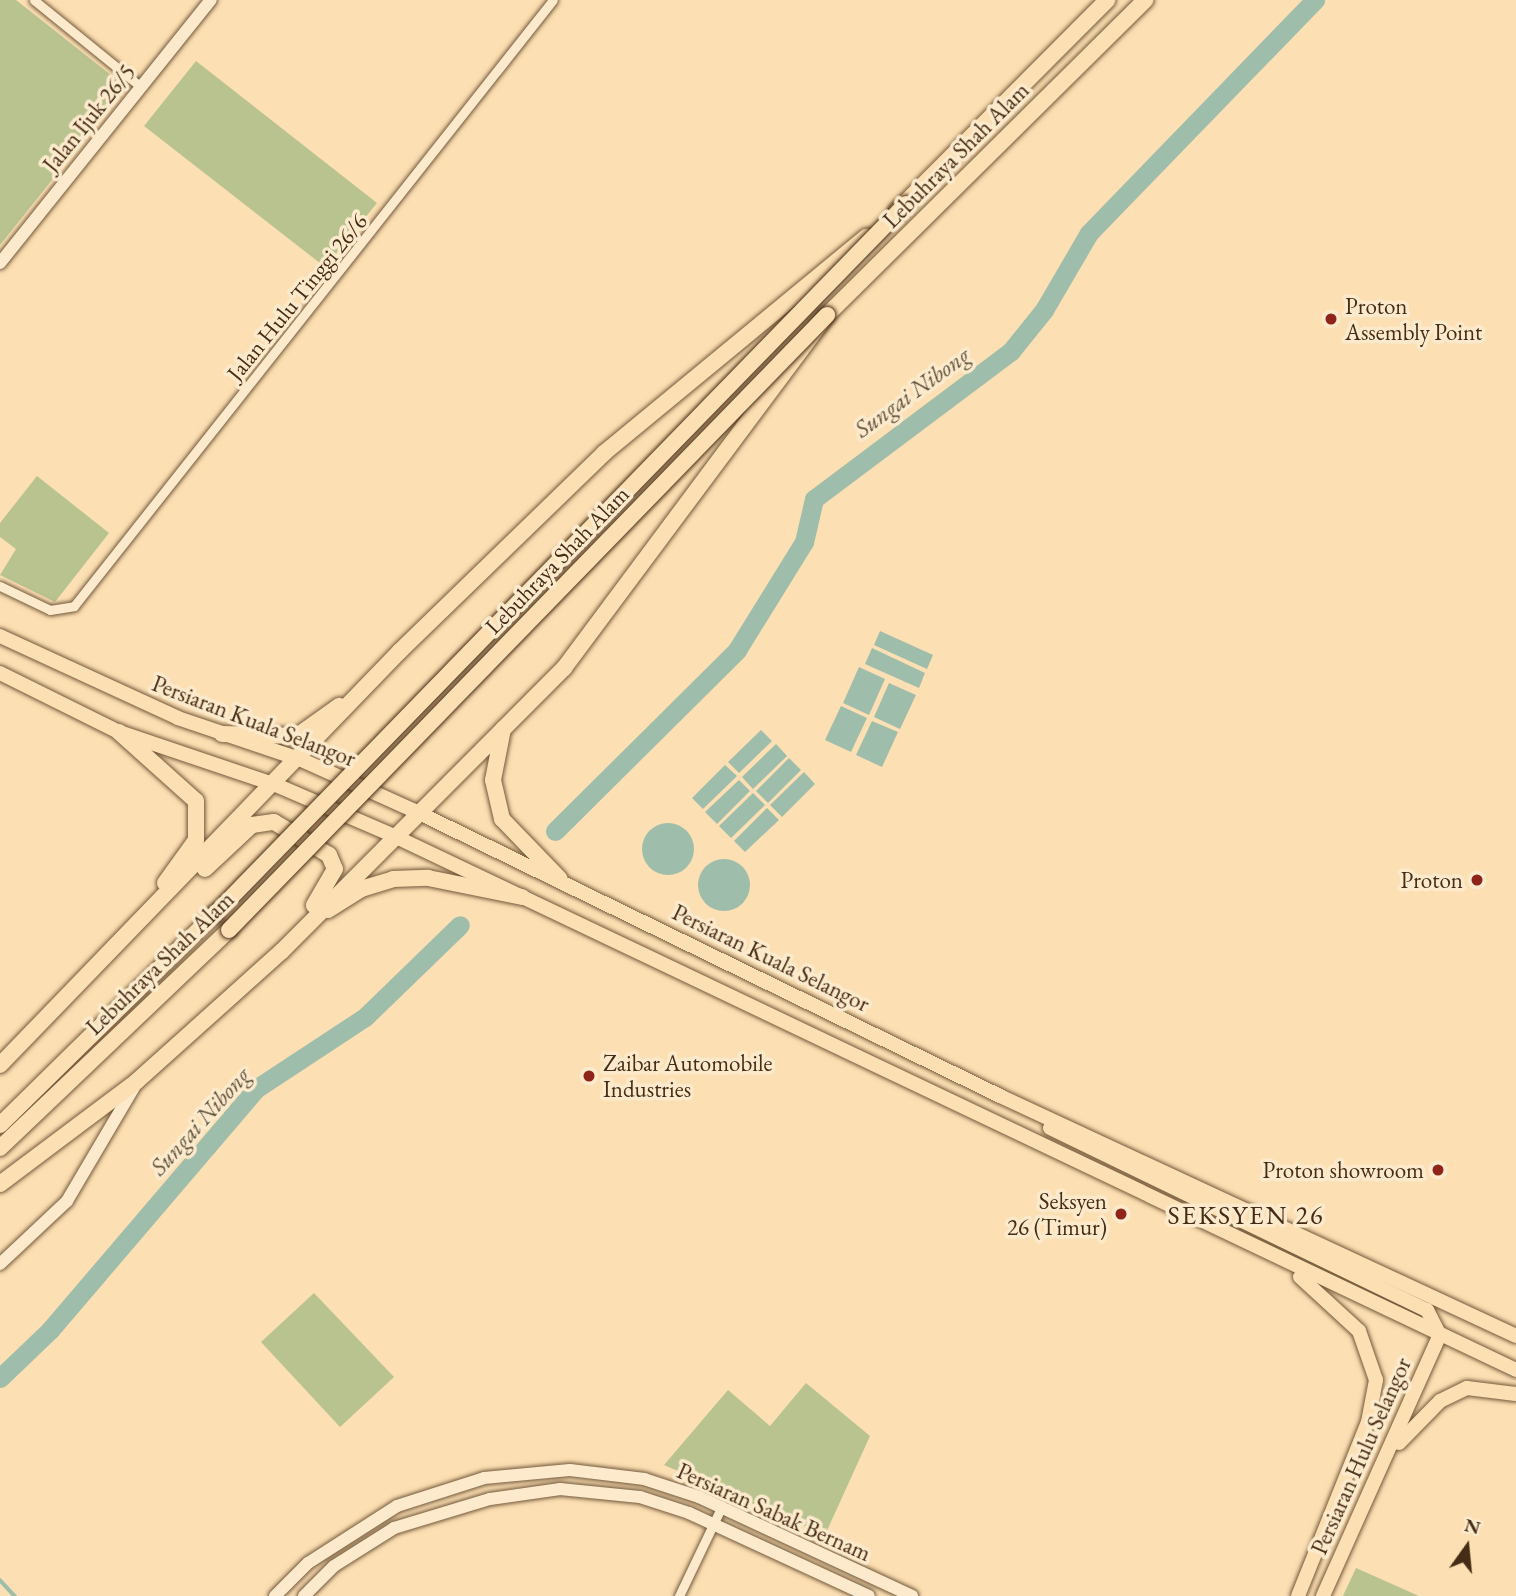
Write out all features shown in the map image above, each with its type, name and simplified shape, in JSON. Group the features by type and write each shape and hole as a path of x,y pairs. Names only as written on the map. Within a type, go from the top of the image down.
{"highway":[{"name":"Lebuhraya Shah Alam","path":"0,1125 214,915 1107,0"},
{"name":"Lebuhraya Shah Alam","path":"0,1148 229,930 827,315 1145,0"},
{"path":"222,734 280,738 312,730 400,651 604,453 906,204"},
{"path":"0,1184 137,1081 282,951 415,811 564,668 631,583 827,315"},
{"path":"0,1065 144,914 302,760 400,651"},
{"path":"503,729 493,780 502,819 560,879"},
{"path":"119,732 181,783 196,801 199,821 196,840 144,914"},
{"path":"144,914 170,901 252,825 274,822 329,855 335,869 282,951"},
{"path":"304,926 361,889 393,879 428,878 523,897"}],"main road":[{"name":"Persiaran Kuala Selangor","path":"0,636 222,734 302,760 415,811 560,879 1000,1096 1516,1336"},
{"name":"Persiaran Kuala Selangor","path":"0,673 119,732 276,785 392,835 971,1106 1286,1265 1516,1370"},
{"path":"1000,1096 1083,1149 1427,1310 1440,1335"},
{"name":"Persiaran Hulu Selangor","path":"1286,1265 1359,1331 1376,1380 1368,1422 1298,1596"},
{"name":"Persiaran Hulu Selangor","path":"1323,1596 1440,1335"},
{"path":"1387,1458 1440,1401 1467,1388 1516,1394"}],"street":[{"path":"34,0 141,87"},
{"name":"Jalan Ijuk 26/5","path":"0,263 211,0"},
{"name":"Jalan Hulu Tinggi 26/6","path":"0,586 63,612 302,321 553,0"},
{"path":"0,1264 66,1201 137,1081"},
{"name":"Persiaran Sabak Bernam","path":"275,1596 365,1522 484,1478 595,1473 644,1479 721,1508 912,1596"},
{"path":"484,1478 490,1499"},
{"name":"Persiaran Sabak Bernam","path":"304,1596 334,1566 394,1528 490,1499 560,1489 640,1497 713,1524 869,1596"},
{"path":"680,1596 721,1508"}],"green space":[{"path":"0,0 16,0 126,87 0,245"},
{"path":"196,61 377,203 325,267 144,126"},
{"path":"37,476 109,533 55,602 0,575 16,549 0,537 0,523"},
{"path":"314,1293 394,1377 340,1427 261,1342"},
{"path":"806,1383 870,1436 825,1535 664,1465 728,1390 770,1426"},
{"path":"1356,1568 1419,1596 1343,1596"}],"shaded area":[{"path":"880,631 933,655 927,669 874,645"},
{"path":"872,648 925,673 919,688 865,664"},
{"path":"859,667 885,679 869,715 843,703"},
{"path":"889,683 916,695 900,729 874,717"},
{"path":"841,706 867,718 851,752 825,740"},
{"path":"872,721 898,732 882,767 856,755"},
{"path":"761,730 772,741 739,773 728,762"},
{"path":"776,744 787,756 753,789 742,777"},
{"path":"789,758 801,770 768,803 756,791"},
{"path":"725,765 737,776 703,809 692,798"},
{"path":"804,772 815,784 782,817 770,805"},
{"path":"739,780 750,791 717,824 705,812"},
{"path":"753,793 765,805 731,838 719,826"},
{"path":"767,808 779,820 745,852 734,841"},
{"path":"668,823 678,825 686,831 692,839 692,859 686,867 678,873 668,875 658,873 650,867 644,859 642,849 644,839 650,831 658,825"},
{"path":"724,859 734,861 742,867 748,875 748,895 742,903 734,909 724,911 714,909 706,903 700,895 698,885 700,875 706,867 714,861"}],"waterway":[{"name":"Sungai Nibong","path":"555,831 737,650 804,542 814,499 1011,351 1044,310 1089,233 1315,0"},
{"name":"Sungai Nibong","path":"0,1378 50,1330 257,1088 365,1017 460,925"},
{"path":"0,1580 15,1596"}],"place":[{"name":"Proton Assembly Point","path":"1331,319"},
{"name":"Proton","path":"1477,880"},
{"name":"Zaibar Automobile Industries","path":"589,1076"},
{"name":"Proton showroom","path":"1438,1170"},
{"name":"Seksyen 26 (Timur)","path":"1121,1214"}],"district":[{"name":"SEKSYEN 26","path":"1246,1216"}]}
